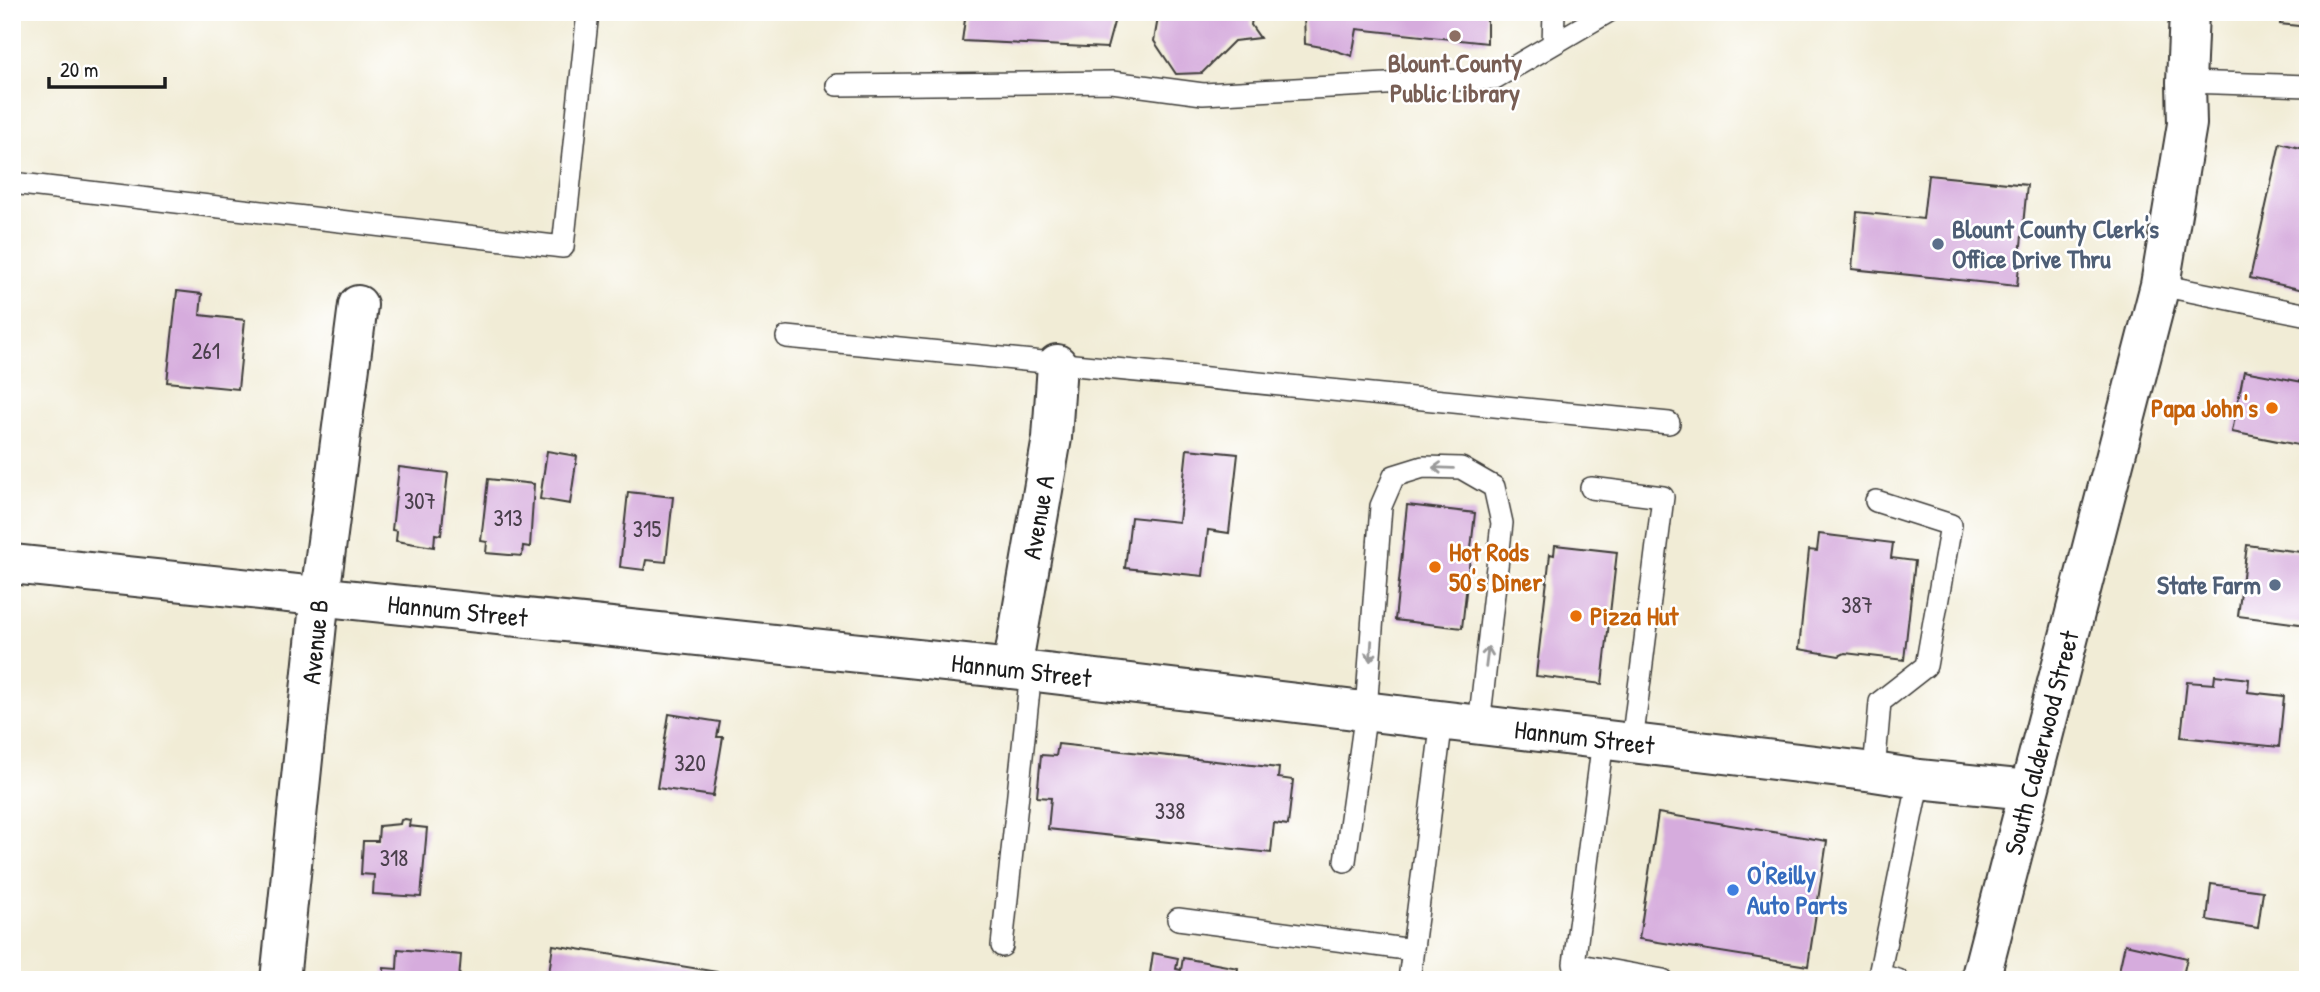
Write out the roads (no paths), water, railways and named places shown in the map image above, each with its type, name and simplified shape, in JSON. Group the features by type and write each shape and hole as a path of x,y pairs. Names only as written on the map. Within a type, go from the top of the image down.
{"street":[{"name":"South Calderwood Street","path":"1980,980 2160,285 2186,124 2189,12"},
{"name":"Avenue B","path":"280,980 320,595 358,305"},
{"name":"Avenue A","path":"1022,670 1052,438 1057,364"},
{"name":"Hannum Street","path":"12,564 1022,670 2028,790"}],"lane":[{"path":"12,183 563,247 588,12"},
{"path":"1553,44 1554,12"},
{"path":"837,85 1112,82 1203,94 1495,78 1608,12"},
{"path":"2186,82 2308,86"},
{"path":"2160,285 2308,315"},
{"path":"787,337 1669,423"},
{"path":"1345,861 1366,711 1381,506 1394,476 1423,467 1461,468 1494,488 1502,523 1409,980"},
{"path":"1591,488 1663,497 1574,964 1663,980"},
{"path":"1874,772 1880,702 1926,666 1951,525 1876,501"},
{"path":"1002,946 1022,670"},
{"path":"1885,978 1919,779"},
{"path":"1178,919 1413,950"}],"place":[{"name":"Blount County Public Library","path":"1455,36"},
{"name":"Blount County Clerk's Office Drive Thru","path":"1938,244"},
{"name":"Papa John's","path":"2272,408"},
{"name":"Hot Rods 50's Diner","path":"1435,567"},
{"name":"State Farm","path":"2275,585"},
{"name":"Pizza Hut","path":"1576,616"},
{"name":"O'Reilly Auto Parts","path":"1733,890"}]}
